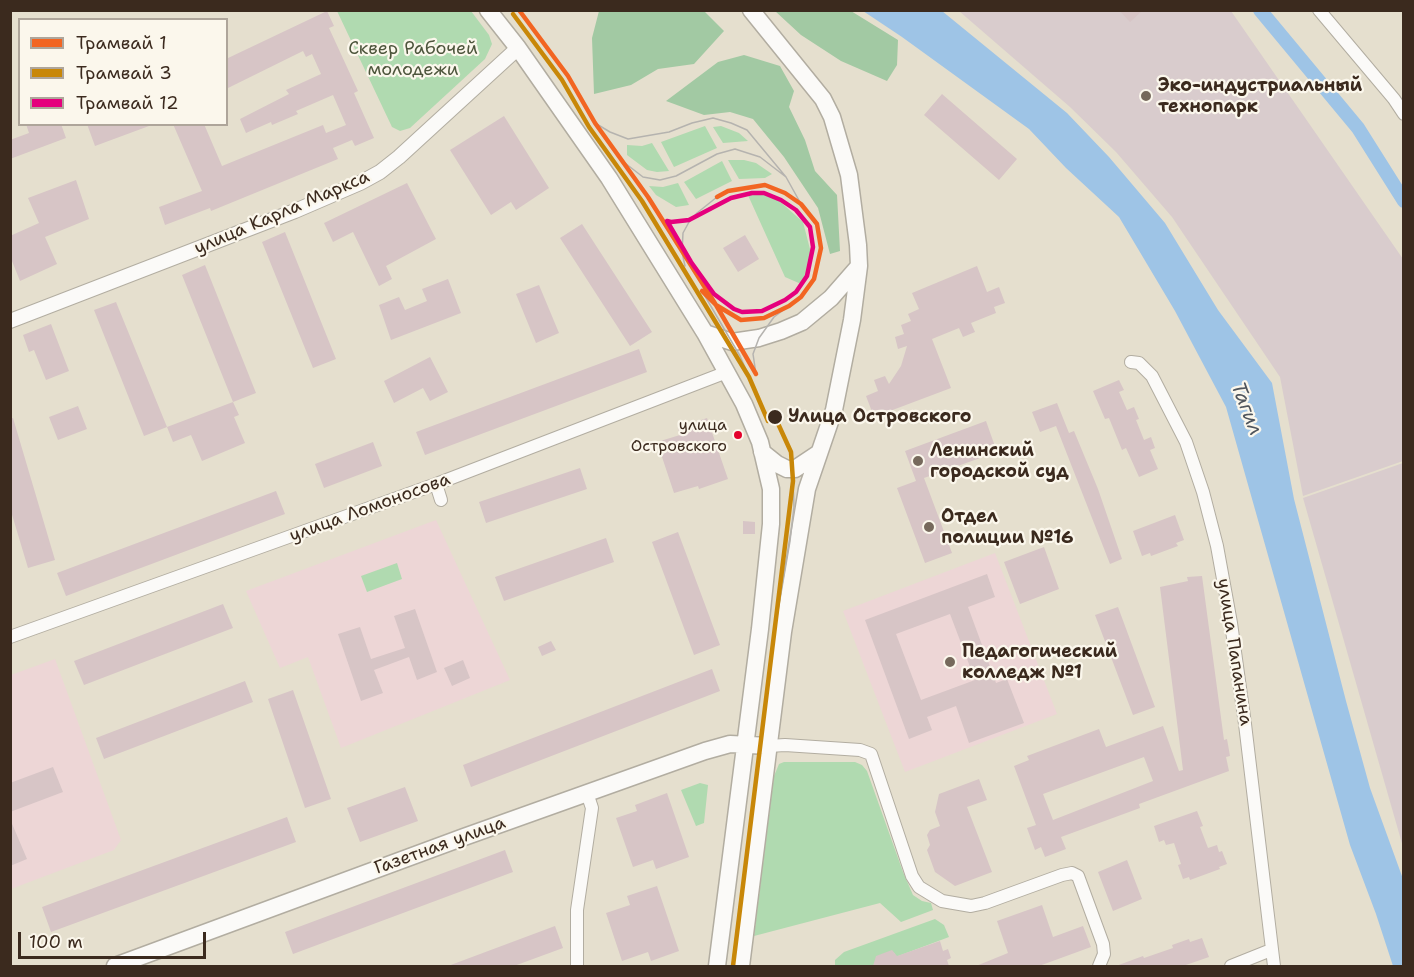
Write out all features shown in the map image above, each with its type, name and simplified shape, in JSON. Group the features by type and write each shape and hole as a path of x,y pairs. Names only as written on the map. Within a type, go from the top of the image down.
{"main road":[{"path":"488,10 518,48 609,178 705,333 744,404 762,452 771,489 771,524 760,629 717,966"},
{"path":"741,966 783,632 805,500 834,410 852,321 859,266 849,175 832,117 823,99 751,10"},
{"path":"705,333 732,342 759,338 802,322 831,298 859,266"},
{"path":"762,452 777,464 788,469 795,469 819,453"},
{"name":"Газетная улица","path":"115,966 705,751 730,744 769,746"}],"street":[{"path":"1319,10 1404,114"},
{"name":"улица Карла Маркса","path":"10,321 295,211 360,183 380,172 399,157 518,48"},
{"name":"улица Папанина","path":"1131,362 1139,363 1152,376 1186,442 1203,492 1217,546 1244,713 1274,966"},
{"name":"улица Ломоносова","path":"10,637 436,484 727,372"},
{"path":"436,484 441,500"},
{"path":"769,746 860,750 871,754 912,876 918,887 942,901 978,905 1062,875 1072,873 1078,876 1102,944 1104,954 1099,966"},
{"path":"577,966 577,910 592,808 587,793"},
{"path":"1232,966 1271,950"}],"shaded area":[{"path":"959,11 1231,11 1403,259 1403,461 1303,496 1280,377 1172,217 1116,152 1070,107"},
{"path":"1404,463 1403,847 1303,498"},
{"path":"436,520 510,680 341,748 308,657 280,668 246,591"},
{"name":"Педагогический колледж №1","path":"995,553 1057,714 905,772 843,611"},
{"path":"55,659 121,840 114,850 11,889 11,675"}],"green space":[{"name":"Сквер Рабочей молодежи","path":"337,11 471,11 489,35 492,44 485,59 410,128 400,131 392,127"},
{"path":"599,11 704,11 724,31 694,64 658,69 631,85 594,94 592,38"},
{"path":"775,11 851,11 898,40 897,65 887,81 841,61 801,35"},
{"path":"744,55 780,66 794,91 789,107 805,140 815,171 837,195 840,251 830,254 818,208 784,157 753,119 730,112 704,115 666,101 718,62"},
{"path":"705,126 717,148 674,167 661,142"},
{"path":"721,126 739,133 748,141 723,143 713,127"},
{"path":"652,143 669,171 647,170 627,155 627,145 642,146"},
{"path":"728,160 756,163 772,174 765,178 739,179"},
{"path":"722,161 732,181 696,199 684,182"},
{"path":"678,183 689,205 676,207 656,195 649,186 663,187"},
{"path":"747,193 767,193 803,222 812,257 808,276 801,284 785,277"},
{"path":"397,563 402,579 367,592 361,576"},
{"path":"784,762 855,762 862,765 867,771 913,895 922,901 931,903 933,910 901,922 880,903 754,936 774,776 779,764"},
{"path":"700,783 708,785 704,823 696,826 681,790"},
{"path":"935,919 944,925 949,937 893,958 895,954 892,951 881,963 870,966 835,966 835,960 844,952"}],"water":[{"name":"Тагил","path":"863,11 942,11 1067,113 1109,157 1165,223 1218,310 1272,383 1294,499 1346,701 1370,788 1403,879 1403,966 1393,966 1350,845 1226,407 1175,311 1119,217 1066,168 1029,129"}],"building":[{"path":"1119,10 1143,10 1130,22"},
{"path":"327,11 334,26 329,28 358,91 354,93 374,138 355,146 352,140 333,148 338,159 211,211 210,208 165,225 159,207 202,191 174,126 205,126 222,166 323,125 326,133 346,125 333,95 296,111 298,114 246,133 240,119 289,94 286,90 321,74 312,54 306,57 303,51 228,88 228,58"},
{"path":"942,94 1017,159 999,180 924,115"},
{"path":"504,116 549,188 516,210 511,202 491,215 450,150"},
{"path":"27,126 62,126 66,138 10,159 10,140 29,133"},
{"path":"88,126 149,126 95,146"},
{"path":"76,180 89,219 45,237 57,264 20,281 10,256 10,236 39,223 28,198"},
{"path":"407,183 436,239 386,266 392,279 379,286 353,232 333,242 324,223"},
{"path":"582,224 652,332 630,346 560,238"},
{"path":"285,232 336,359 313,368 262,242"},
{"path":"745,235 759,259 738,272 723,248"},
{"path":"205,265 256,393 233,402 182,275"},
{"path":"977,266 987,292 999,287 1005,303 994,307 996,313 971,323 975,332 963,337 959,328 932,339 951,388 874,417 866,396 878,391 874,380 885,376 889,384 901,366 907,346 898,349 895,337 904,334 901,325 911,321 908,314 919,309 912,293"},
{"path":"448,279 461,313 391,340 379,305 399,297 405,310 427,301 422,289"},
{"path":"539,285 559,333 536,343 516,294"},
{"path":"116,302 167,427 144,436 94,310"},
{"path":"51,324 69,371 46,380 34,350 29,352 23,335"},
{"path":"639,349 647,372 425,455 416,432"},
{"path":"430,357 448,392 430,401 423,388 394,403 384,381"},
{"path":"1119,380 1124,390 1119,392 1127,410 1134,407 1139,419 1136,420 1144,440 1151,437 1155,448 1150,450 1158,469 1139,477 1126,448 1122,450 1109,418 1105,419 1093,391"},
{"path":"233,402 239,415 234,417 245,443 202,461 191,435 173,442 167,427"},
{"path":"1057,403 1069,433 1074,431 1098,489 1122,559 1110,564 1056,426 1040,432 1032,412"},
{"path":"78,406 87,429 58,440 49,417"},
{"path":"13,418 55,560 28,568 10,508 10,419"},
{"path":"707,418 728,479 699,489 698,486 674,493 657,442 680,435 678,428"},
{"path":"986,421 997,452 924,478 952,553 925,563 897,488 916,481 905,451"},
{"path":"373,442 382,466 324,488 315,464"},
{"path":"580,468 587,489 486,523 479,502"},
{"path":"276,491 285,514 66,596 57,573"},
{"path":"1175,515 1184,540 1176,543 1178,546 1151,556 1150,553 1142,556 1133,531"},
{"path":"743,521 755,522 755,534 743,534"},
{"path":"678,532 720,645 694,655 652,542"},
{"path":"606,538 614,562 504,601 495,577"},
{"path":"1044,547 1059,589 1020,604 1004,562"},
{"path":"987,574 995,597 968,607 996,683 1007,679 1024,723 969,743 956,706 927,717 932,730 909,739 865,620","holes":["950,614 975,680 921,700 896,634"]},
{"path":"1202,576 1224,740 1227,739 1230,756 1226,757 1229,771 1139,804 1140,808 1061,837 1066,849 1045,857 1041,847 1035,850 1027,828 1036,825 1014,766 1029,760 1027,756 1099,729 1106,747 1163,726 1179,771 1183,770 1160,587 1188,581 1187,577","holes":["1144,757 1153,781 1053,820 1043,794"]},
{"path":"223,604 233,628 84,685 74,661"},
{"path":"1118,607 1155,707 1133,715 1095,615"},
{"path":"415,609 437,672 417,680 409,657 374,670 383,693 361,701 338,634 360,627 371,659 405,648 394,616"},
{"path":"551,641 556,650 542,656 538,647"},
{"path":"463,660 470,678 452,686 444,668"},
{"path":"712,669 720,691 471,787 463,765"},
{"path":"245,681 253,702 104,759 96,738"},
{"path":"293,690 331,799 305,808 268,699"},
{"path":"53,767 63,792 10,812 10,783"},
{"path":"979,779 987,800 967,807 992,872 955,886 935,872 927,850 930,845 927,835 930,830 940,826 935,812 939,794"},
{"path":"405,787 418,821 360,842 347,808"},
{"path":"667,793 689,857 656,869 653,860 633,867 616,818 637,811 635,805"},
{"path":"1197,811 1208,848 1217,845 1227,864 1219,867 1220,869 1190,880 1189,877 1183,879 1174,843 1166,845 1164,840 1159,842 1154,826"},
{"path":"287,817 296,842 51,932 42,907"},
{"path":"10,819 27,859 10,866"},
{"path":"505,850 513,872 293,954 285,932"},
{"path":"1127,860 1142,899 1113,911 1098,872"},
{"path":"657,886 679,951 651,961 648,952 622,961 606,913 630,905 627,896"},
{"path":"1042,905 1053,937 1083,926 1091,947 1039,966 976,966 1008,953 997,921"},
{"path":"555,926 563,948 514,966 448,966"},
{"path":"1202,938 1209,957 1183,966 1116,966 1173,948 1172,945 1189,939 1190,942"},
{"path":"940,941 943,951 948,949 951,958 947,960 949,966 873,966 876,956 892,950 897,956"}],"waterway":[{"path":"1260,10 1358,128 1404,201"}],"tram line":[{"name":"1","path":"519,10 568,76 595,123 648,197 756,374"},
{"name":"3","path":"513,14 562,80 589,127 642,201 749,377 768,421"},
{"path":"595,123 628,139 669,132 713,118 731,123 747,130 786,177"},
{"path":"621,160 643,177 660,180 676,176 717,154 735,149 760,157 786,177 801,204"},
{"name":"1","path":"702,291 716,305 741,320 764,318 789,306 801,297 814,279 821,248 817,224 801,204 785,193 765,185 728,191 717,197"},
{"name":"12","path":"752,193 764,193 796,210 810,227 813,247 807,276 796,292 762,311 742,312 734,309 714,294 691,262 667,221 689,220 731,198 752,193"},
{"path":"685,266 682,252 683,233 697,213 717,197"},
{"path":"702,291 740,356 768,420"},
{"path":"756,374 753,354 759,338 774,317 789,306"},
{"name":"3","path":"733,966 793,481 791,452 775,417"},
{"path":"732,966 775,628 794,507 792,453 775,418"}],"place":[{"name":"Эко-индустриальный технопарк","path":"1146,96"},
{"name":"Улица Островского","path":"775,417"},
{"name":"улица Островского","path":"738,435"},
{"name":"Ленинский городской суд","path":"918,461"},
{"name":"Отдел полиции №16","path":"929,527"},
{"name":"Педагогический колледж №1","path":"950,662"}]}
